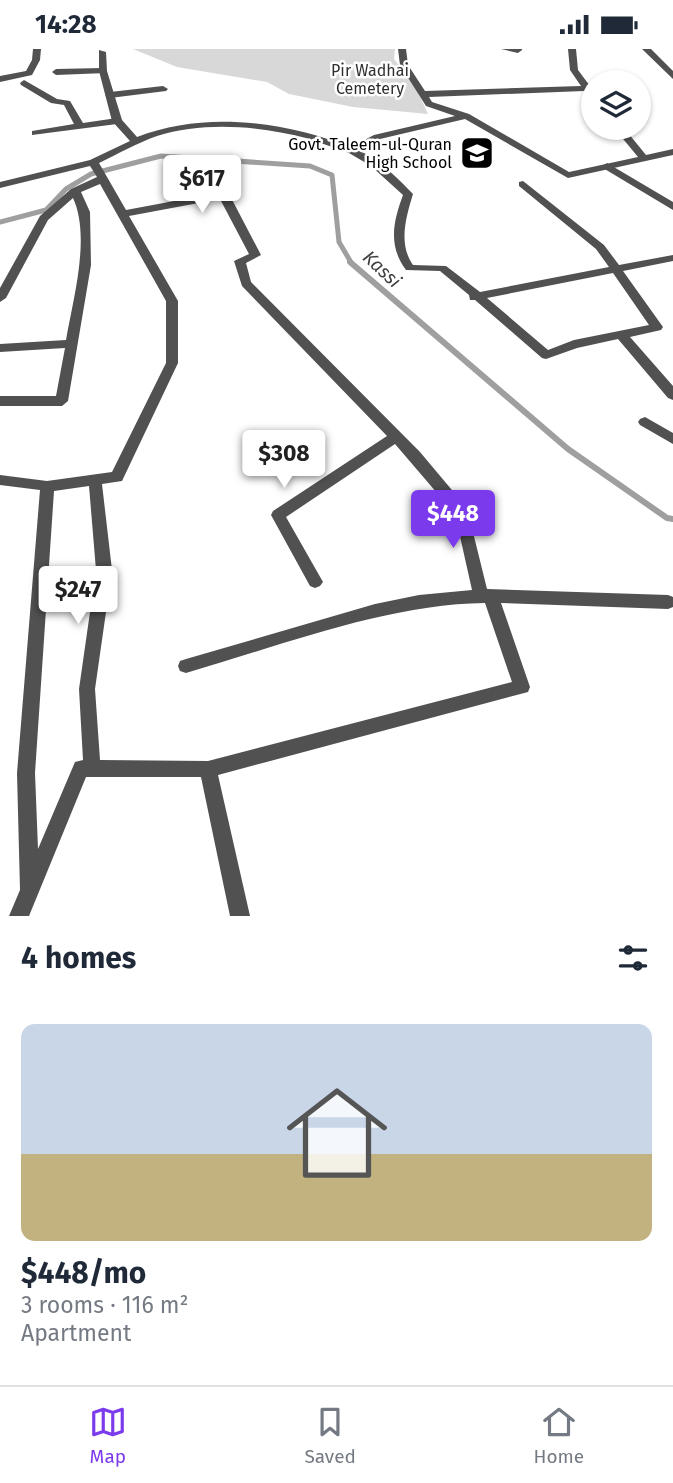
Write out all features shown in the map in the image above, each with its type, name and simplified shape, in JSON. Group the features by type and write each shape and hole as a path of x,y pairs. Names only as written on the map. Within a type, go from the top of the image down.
{"street":[{"path":"0,79 29,73 36,60 37,49"},
{"path":"402,49 404,65 429,104 466,116 568,174 673,152"},
{"path":"505,49 518,50"},
{"path":"572,49 574,70 581,80"},
{"path":"646,49 673,76"},
{"path":"102,52 103,71 117,121 136,142"},
{"path":"56,72 103,71"},
{"path":"24,83 54,101 67,103 80,126"},
{"path":"110,95 163,89"},
{"path":"423,95 581,92"},
{"path":"352,151 377,137 466,116"},
{"path":"35,133 117,121"},
{"path":"0,185 93,162 162,132 203,125 233,124 316,136 375,164 408,194 401,214 399,244 402,259 410,268 442,268 546,355 574,344 657,327 590,237 523,184"},
{"path":"629,140 643,157"},
{"path":"0,480 47,486 117,477 172,363 172,301 93,162"},
{"path":"607,166 673,207"},
{"path":"19,916 81,768 208,769 522,687 486,596 462,512 396,437 246,283 240,261 255,255 212,171"},
{"path":"0,297 44,218 75,191 104,178"},
{"path":"0,401 62,401 85,265 85,212 75,191"},
{"path":"122,214 223,195"},
{"path":"474,297 673,258"},
{"path":"621,334 673,394"},
{"path":"0,348 70,344"},
{"path":"645,422 673,439"},
{"path":"315,582 278,515 396,437"},
{"path":"92,768 87,689 104,570 95,480"},
{"path":"30,890 26,773 47,486"},
{"path":"186,666 375,611 419,602 486,596 671,607"},
{"path":"208,769 240,916"}],"green space":[{"name":"Pir Wadhai Cemetery","path":"133,49 395,49 394,59 415,86 428,114 353,107 289,94 267,82 177,67"}],"waterway":[{"name":"Kassi","path":"0,222 46,210 66,189 91,174 161,156 310,166 332,175 339,242 352,263"},
{"name":"Kassi","path":"352,263 568,449 667,518 673,519"}],"place":[{"name":"Govt. Taleem-ul-Quran High School","path":"477,153"}]}
